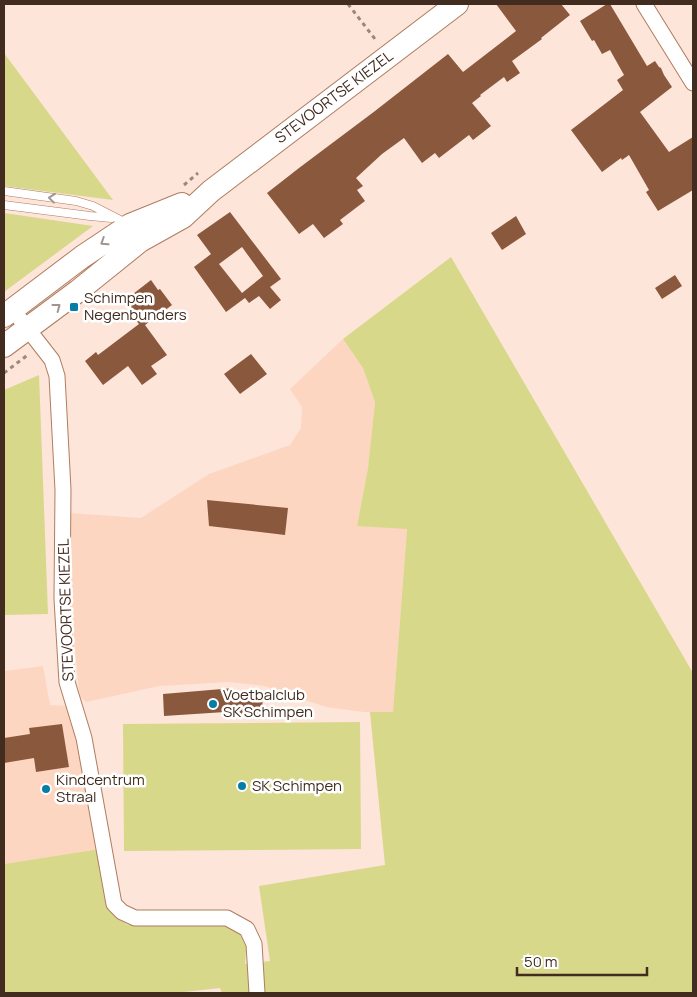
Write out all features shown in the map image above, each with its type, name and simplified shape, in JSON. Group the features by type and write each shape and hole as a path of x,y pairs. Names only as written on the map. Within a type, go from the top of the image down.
{"main road":[{"name":"STEVOORTSE KIEZEL","path":"4,346 28,329 128,228 210,191 457,4"},
{"name":"STEVOORTSE KIEZEL","path":"8,313 89,266"}],"street":[{"path":"644,4 693,83"},
{"name":"STEVOORTSE KIEZEL","path":"8,313 28,329 52,360 57,376 63,490 62,600 67,682 84,738 114,904 122,912 135,918 227,918 246,930 254,944 257,993"}],"lane":[{"path":"4,191 76,201 93,206 128,228"},
{"name":"STEVOORTSE KIEZEL","path":"4,205 90,216 128,228"}],"path":[{"path":"348,4 375,39 368,44"},
{"path":"178,188 202,170"}],"shaded area":[{"path":"343,339 363,368 375,402 368,468 357,525 407,528 393,713 364,712 326,707 265,686 229,682 159,686 86,702 81,697 79,691 71,607 70,513 141,518 209,474 290,445 301,428 302,407 290,389"},
{"name":"Kindcentrum Straal","path":"4,666 5,671 43,666 50,705 66,706 77,729 100,849 4,864"}],"green space":[{"path":"4,53 113,200 4,186"},
{"path":"4,213 93,226 4,292"},
{"path":"451,257 693,673 693,993 222,993 220,988 175,993 4,993 4,864 100,849 110,910 118,919 128,925 215,923 224,925 247,938 245,964 270,961 259,886 385,865 370,712 393,712 407,529 357,526 368,468 375,402 363,368 343,339"},
{"path":"39,375 48,614 4,615 4,390"},
{"name":"SK Schimpen","path":"360,722 361,849 124,851 123,724"}],"building":[{"path":"496,4 561,4 570,15 512,61 520,73 507,82 504,77 472,103 491,126 473,140 469,135 439,158 435,153 422,163 404,138 382,154 356,178 363,186 357,190 365,201 340,220 343,224 324,238 313,224 299,234 267,193 448,54 463,72 516,31"},
{"path":"610,4 647,66 655,61 672,87 640,112 669,152 693,137 693,190 658,211 646,192 649,190 629,155 622,160 621,158 602,172 571,130 623,90 617,80 624,75 610,50 602,54 580,21"},
{"path":"230,212 281,279 270,287 281,300 270,309 259,296 249,303 245,298 226,312 194,267 211,254 197,235","holes":["242,247 263,276 242,293 219,264"]},
{"path":"516,216 526,234 502,250 491,233"},
{"path":"675,275 682,286 662,299 655,288"},
{"path":"151,280 172,305 145,325 167,355 151,366 157,374 142,385 128,366 103,385 85,361 96,352 98,355 139,324 124,301"},
{"path":"251,354 267,374 240,394 224,374"},
{"path":"207,500 288,508 285,535 209,526"},
{"name":"Voetbalclub SK Schimpen","path":"234,688 235,697 262,695 263,713 225,716 225,712 164,716 163,694"},
{"path":"62,724 69,767 36,772 34,758 4,763 4,738 30,734 29,728"}],"place":[{"name":"Schimpen Negenbunders","path":"74,307"},
{"name":"Voetbalclub SK Schimpen","path":"213,704"},
{"name":"SK Schimpen","path":"242,786"},
{"name":"Kindcentrum Straal","path":"46,789"}]}
